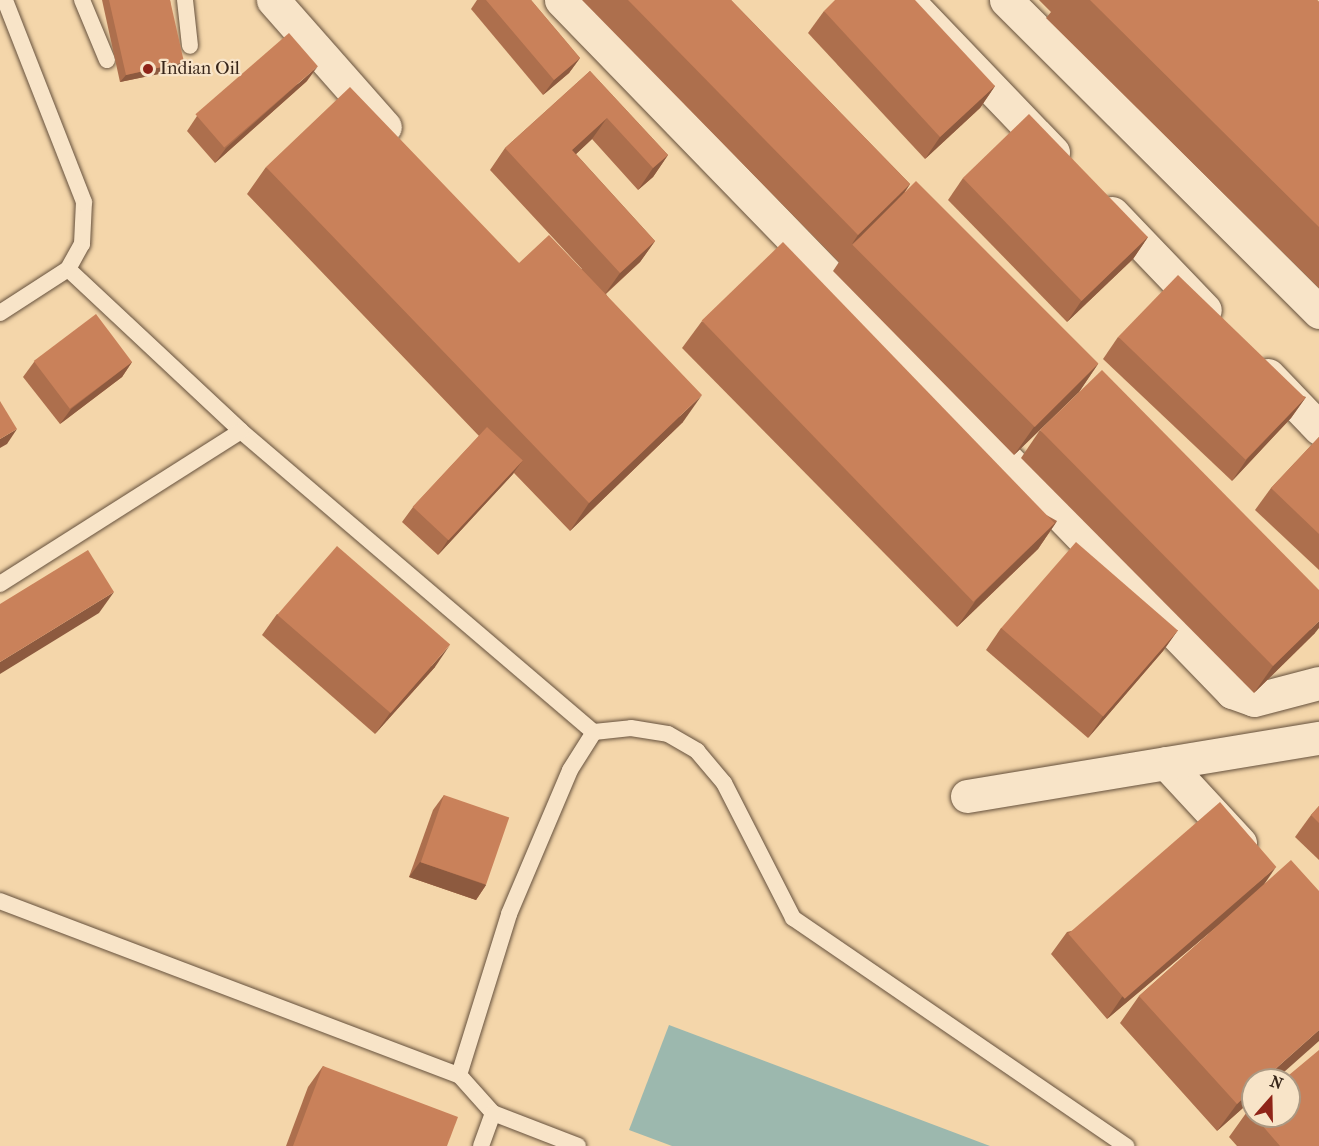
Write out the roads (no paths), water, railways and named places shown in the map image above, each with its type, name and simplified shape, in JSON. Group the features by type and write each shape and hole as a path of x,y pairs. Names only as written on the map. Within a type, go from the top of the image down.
{"street":[{"path":"273,0 408,153"},
{"path":"561,0 1232,692 1254,700 1319,683"},
{"path":"907,0 1319,428"},
{"path":"1006,0 1319,312"},
{"path":"967,796 1319,738"},
{"path":"1166,763 1263,867"}],"lane":[{"path":"0,313 68,269 82,244 84,202 5,0"},
{"path":"82,0 107,60"},
{"path":"185,0 190,46"},
{"path":"68,269 241,431 594,732 631,728 668,734 697,751 724,783 794,918 1126,1146"},
{"path":"0,584 241,431"},
{"path":"459,1075 509,914 570,770 594,732"},
{"path":"0,901 459,1075 493,1113 578,1146"},
{"path":"481,1146 493,1113"}],"water":[{"path":"669,1025 990,1146 672,1146 629,1130"}],"place":[{"name":"Indian Oil","path":"148,69"}]}
